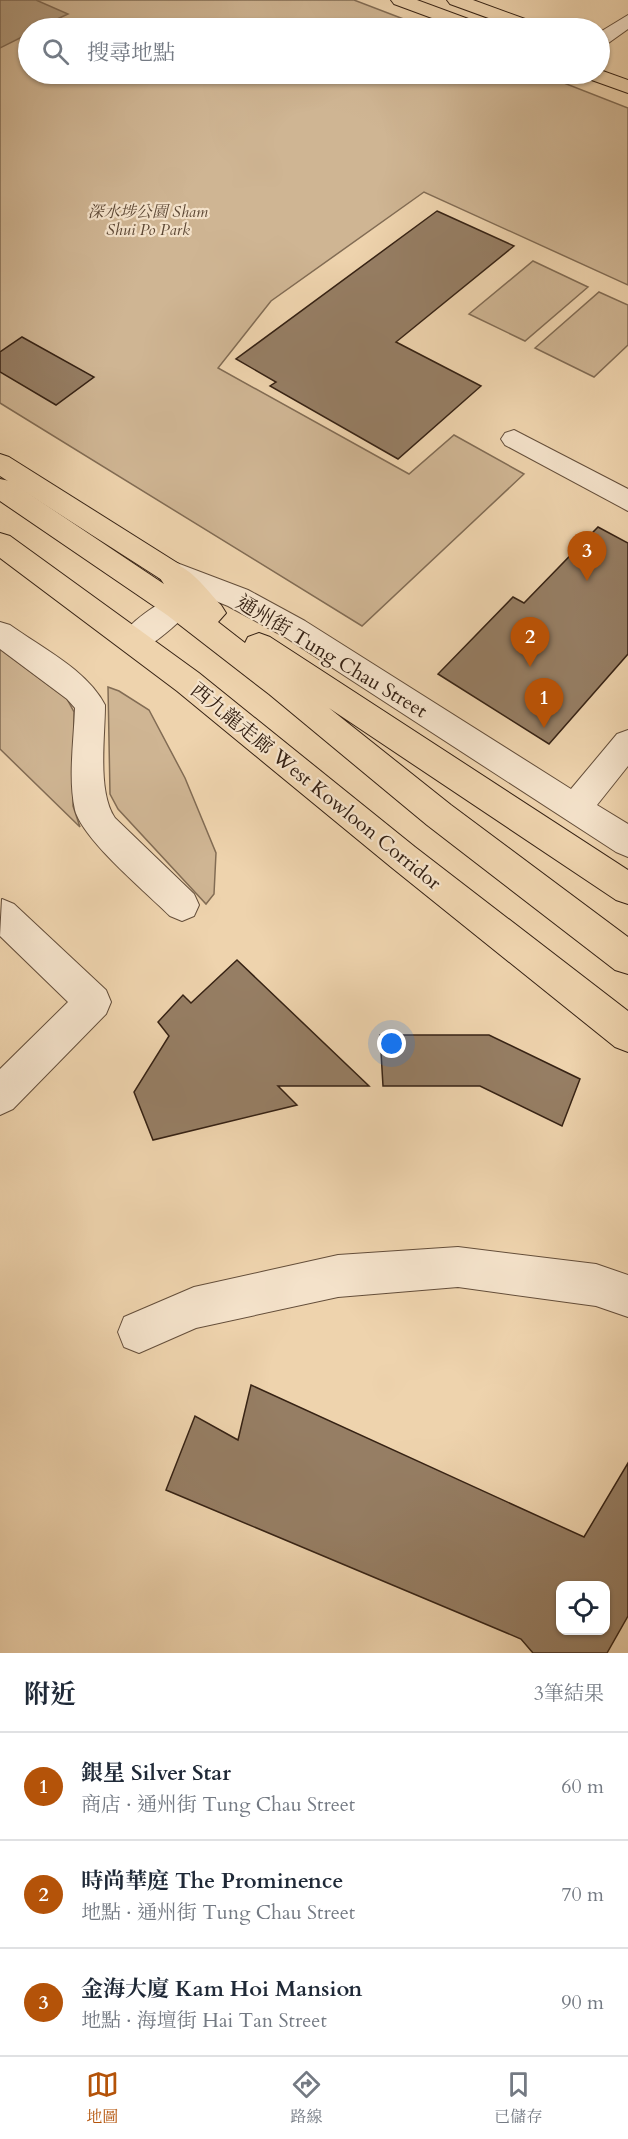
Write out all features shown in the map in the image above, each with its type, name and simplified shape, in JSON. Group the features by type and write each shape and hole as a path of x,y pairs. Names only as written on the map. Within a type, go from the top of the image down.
{"main road":[{"path":"400,0 448,18"},
{"path":"456,0 505,18"},
{"path":"610,80 628,87"},
{"name":"通州街 Tung Chau Street","path":"0,463 169,571"},
{"path":"0,488 175,606 288,692 439,815 628,958"},
{"name":"西九龍走廊 West Kowloon Corridor","path":"0,543 132,639 628,1034"},
{"path":"169,571 215,616 628,889"}],"street":[{"path":"610,42 628,21"},
{"path":"514,439 579,488 628,501"},
{"name":"通州街 Tung Chau Street","path":"169,571 238,598 295,629 628,842"},
{"path":"132,639 175,606"},
{"path":"0,633 78,690 90,705 89,789 92,811 103,828 182,905"},
{"path":"575,808 628,742"},
{"path":"0,916 2,915 93,1002 0,1096"},
{"path":"139,1332 194,1308 338,1276 458,1267 596,1285 628,1296"}],"green space":[{"name":"深水埗公園 Sham Shui Po Park","path":"0,0 354,0 401,18 18,18 18,84 567,84 628,108 628,285 424,192 271,301 218,368 409,474 454,435 524,474 362,626 0,403"},
{"path":"533,261 588,287 525,341 469,314"},
{"path":"599,292 628,305 628,345 594,377 535,348"},
{"path":"0,649 67,699 74,712 73,806 80,827 0,749"},
{"path":"108,687 119,691 149,710 185,778 216,853 214,894 206,904 118,809 110,794"}],"shaded area":[{"path":"0,0 36,0 68,14 59,18 18,18 18,39 0,48"}],"building":[{"path":"437,211 514,246 396,342 481,386 398,459 270,386 276,382 236,359"},
{"path":"22,337 94,377 56,405 0,372 0,352"},
{"path":"598,527 628,543 628,654 549,744 438,674 513,597 524,603"},
{"path":"237,960 369,1086 278,1086 297,1105 153,1140 134,1092 169,1036 158,1022 183,995 191,1003"},
{"path":"380,1035 489,1035 580,1079 562,1126 480,1086 383,1086"},
{"path":"251,1385 584,1537 628,1463 628,1616 607,1653 533,1653 521,1639 166,1490 195,1416 238,1440"}],"place":[{"name":"金海大廈 Kam Hoi Mansion","path":"587,581"},
{"name":"時尚華庭 The Prominence","path":"530,667"},
{"name":"銀星 Silver Star","path":"544,728"}]}
